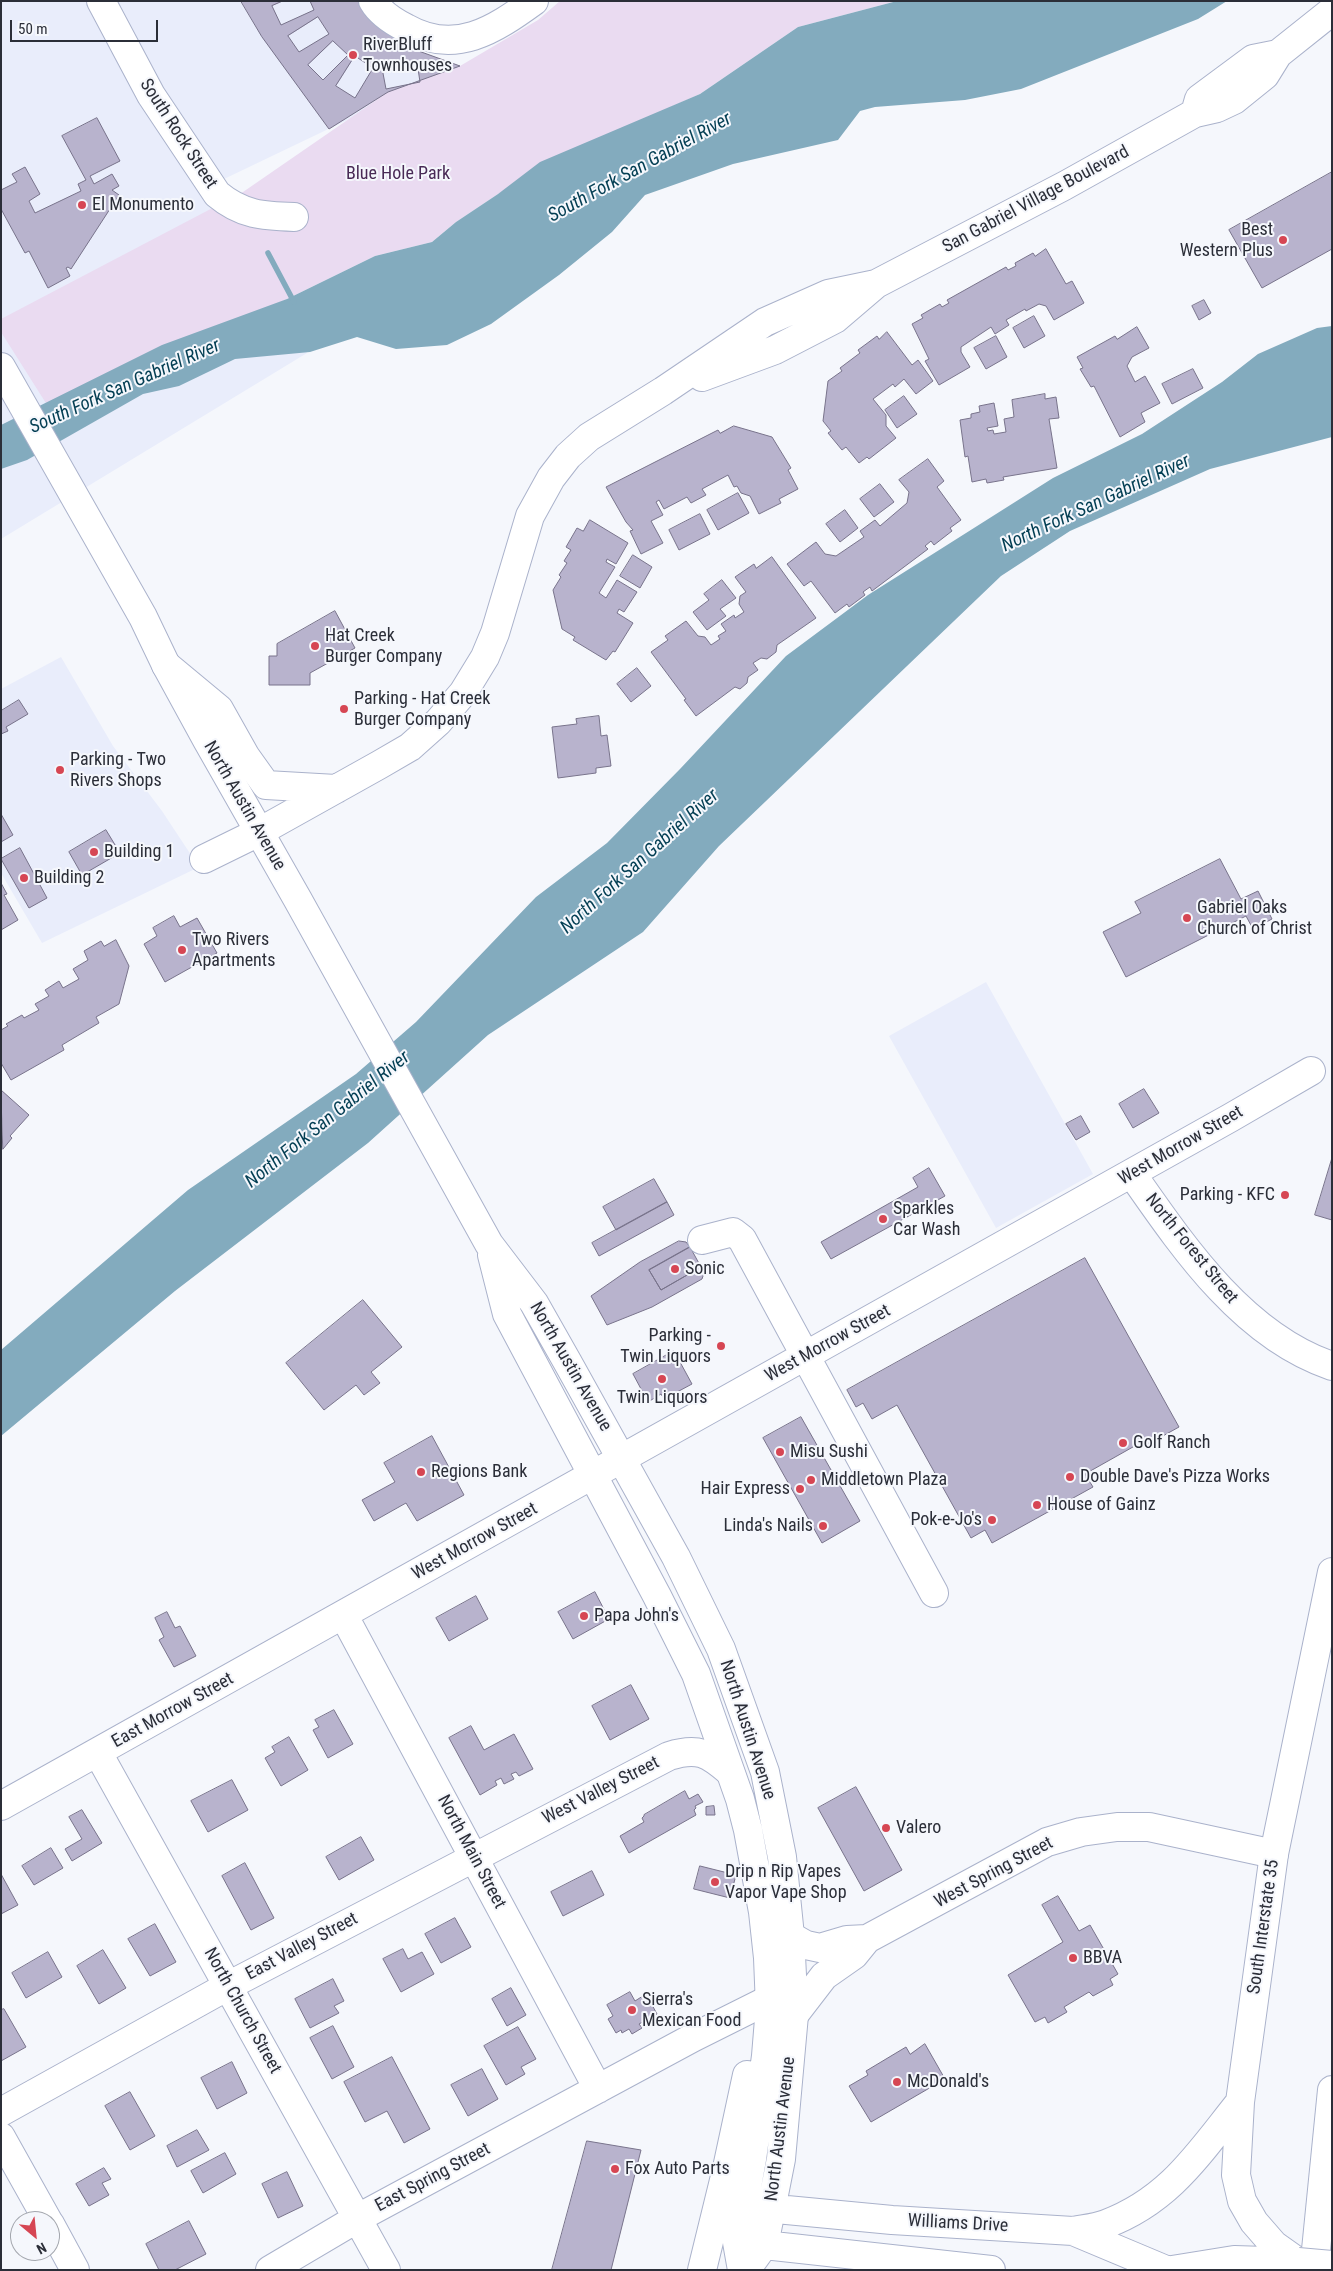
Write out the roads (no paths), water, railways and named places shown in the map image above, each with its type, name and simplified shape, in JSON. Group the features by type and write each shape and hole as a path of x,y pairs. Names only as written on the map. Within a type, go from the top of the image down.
{"main road":[{"name":"South Rock Street","path":"101,1 151,95 217,194 232,206 246,212 294,217"},
{"path":"373,1 394,22 416,34 440,39 462,40 478,36 502,24 534,1"},
{"name":"San Gabriel Village Boulevard","path":"204,859 259,832 410,747 438,722 463,693 485,657 495,633 526,522 551,478 568,456 589,437 663,391 775,350 835,319 876,284 1082,176 1195,113 1217,108 1234,100 1265,75 1278,54 1332,11"},
{"name":"North Austin Avenue","path":"1,367 143,617 166,665 489,1244 534,1303 684,1573 721,1649 764,1772 782,1857 790,1936 764,2074 737,2242 742,2270"},
{"path":"166,665 220,709 246,756 266,785 336,789"},
{"name":"West Morrow Street","path":"344,1616 1132,1174 1311,1071"},
{"name":"North Forest Street","path":"1132,1174 1167,1225 1216,1285 1237,1307 1286,1344 1332,1366"},
{"path":"702,1240 733,1232 742,1239 934,1593"},
{"name":"North Austin Avenue","path":"489,1244 507,1314 696,1674 742,1807 756,1871 768,1958 778,2007 781,2159 764,2245 746,2270"},
{"name":"South Interstate 35","path":"1306,2266 1274,2245 1254,2222 1242,2201 1236,2175 1240,2102 1274,1854 1332,1572"},
{"name":"East Morrow Street","path":"1,1806 344,1616"},
{"name":"North Main Street","path":"344,1616 598,2089"},
{"name":"West Valley Street","path":"473,1858 669,1756 684,1751 699,1752 712,1757 730,1772"},
{"name":"North Church Street","path":"98,1753 386,2270"},
{"name":"West Spring Street","path":"598,2089 694,2037 778,2007 854,1955 867,1939 1047,1842 1081,1832 1118,1827 1149,1827 1274,1854"},
{"name":"East Valley Street","path":"1,2112 228,1986 473,1858"},
{"name":"West Spring Street","path":"790,1936 806,1945 820,1948 847,1940 867,1939"},
{"path":"702,2270 727,2168 747,2073 752,2030 778,2007"},
{"name":"East Spring Street","path":"270,2270 358,2218 598,2089"},
{"path":"1306,2266 1332,2090"},
{"path":"1072,2231 1106,2224 1155,2199 1184,2173 1240,2102"},
{"path":"1,2137 42,2211"},
{"name":"Williams Drive","path":"743,2206 892,2220 1072,2231 1166,2270"},
{"path":"60,2242 76,2270"},
{"path":"737,2242 991,2270"},
{"path":"1172,2270 1234,2260 1306,2266 1332,2266"}],"water":[{"name":"South Fork San Gabriel River","path":"897,1 1227,1 1198,19 1021,89 965,100 875,107 860,111 838,140 733,164 645,195 612,232 559,275 491,324 447,345 396,349 357,337 310,352 235,359 179,386 143,394 27,460 1,469 1,425 162,345 287,299 375,256 432,242 456,222 498,194 540,162 700,94 798,27"},
{"name":"North Fork San Gabriel River","path":"1332,326 1332,437 1210,469 1070,531 1001,576 719,846 643,932 488,1035 368,1143 175,1291 1,1436 1,1350 188,1190 356,1074 416,1022 536,897 607,843 680,769 786,656 868,595 1053,478 1142,434 1222,382 1258,354 1317,328"}],"waterway":[{"path":"268,253 294,302"}],"place":[{"name":"RiverBluff Townhouses","path":"353,55"},
{"name":"El Monumento","path":"82,205"},
{"name":"Best Western Plus","path":"1283,240"},
{"name":"Hat Creek Burger Company","path":"315,646"},
{"name":"Parking - Hat Creek Burger Company","path":"344,709"},
{"name":"Parking - Two Rivers Shops","path":"60,770"},
{"name":"Building 1","path":"94,852"},
{"name":"Building 2","path":"24,878"},
{"name":"Gabriel Oaks Church of Christ","path":"1187,918"},
{"name":"Two Rivers Apartments","path":"182,950"},
{"name":"Parking - KFC","path":"1285,1195"},
{"name":"Sparkles Car Wash","path":"883,1219"},
{"name":"Sonic","path":"675,1269"},
{"name":"Parking - Twin Liquors","path":"721,1346"},
{"name":"Twin Liquors","path":"662,1379"},
{"name":"Golf Ranch","path":"1123,1443"},
{"name":"Misu Sushi","path":"780,1452"},
{"name":"Regions Bank","path":"421,1472"},
{"name":"Double Dave's Pizza Works","path":"1070,1477"},
{"name":"Middletown Plaza","path":"811,1480"},
{"name":"Hair Express","path":"800,1489"},
{"name":"House of Gainz","path":"1037,1505"},
{"name":"Pok-e-Jo's","path":"992,1520"},
{"name":"Linda's Nails","path":"823,1526"},
{"name":"Papa John's","path":"584,1616"},
{"name":"Valero","path":"886,1828"},
{"name":"Drip n Rip Vapes Vapor Vape Shop","path":"715,1882"},
{"name":"BBVA","path":"1073,1958"},
{"name":"Sierra's Mexican Food","path":"632,2010"},
{"name":"McDonald's","path":"897,2082"},
{"name":"Fox Auto Parts","path":"615,2169"}],"park label":[{"name":"Blue Hole Park","path":"398,174"}]}
